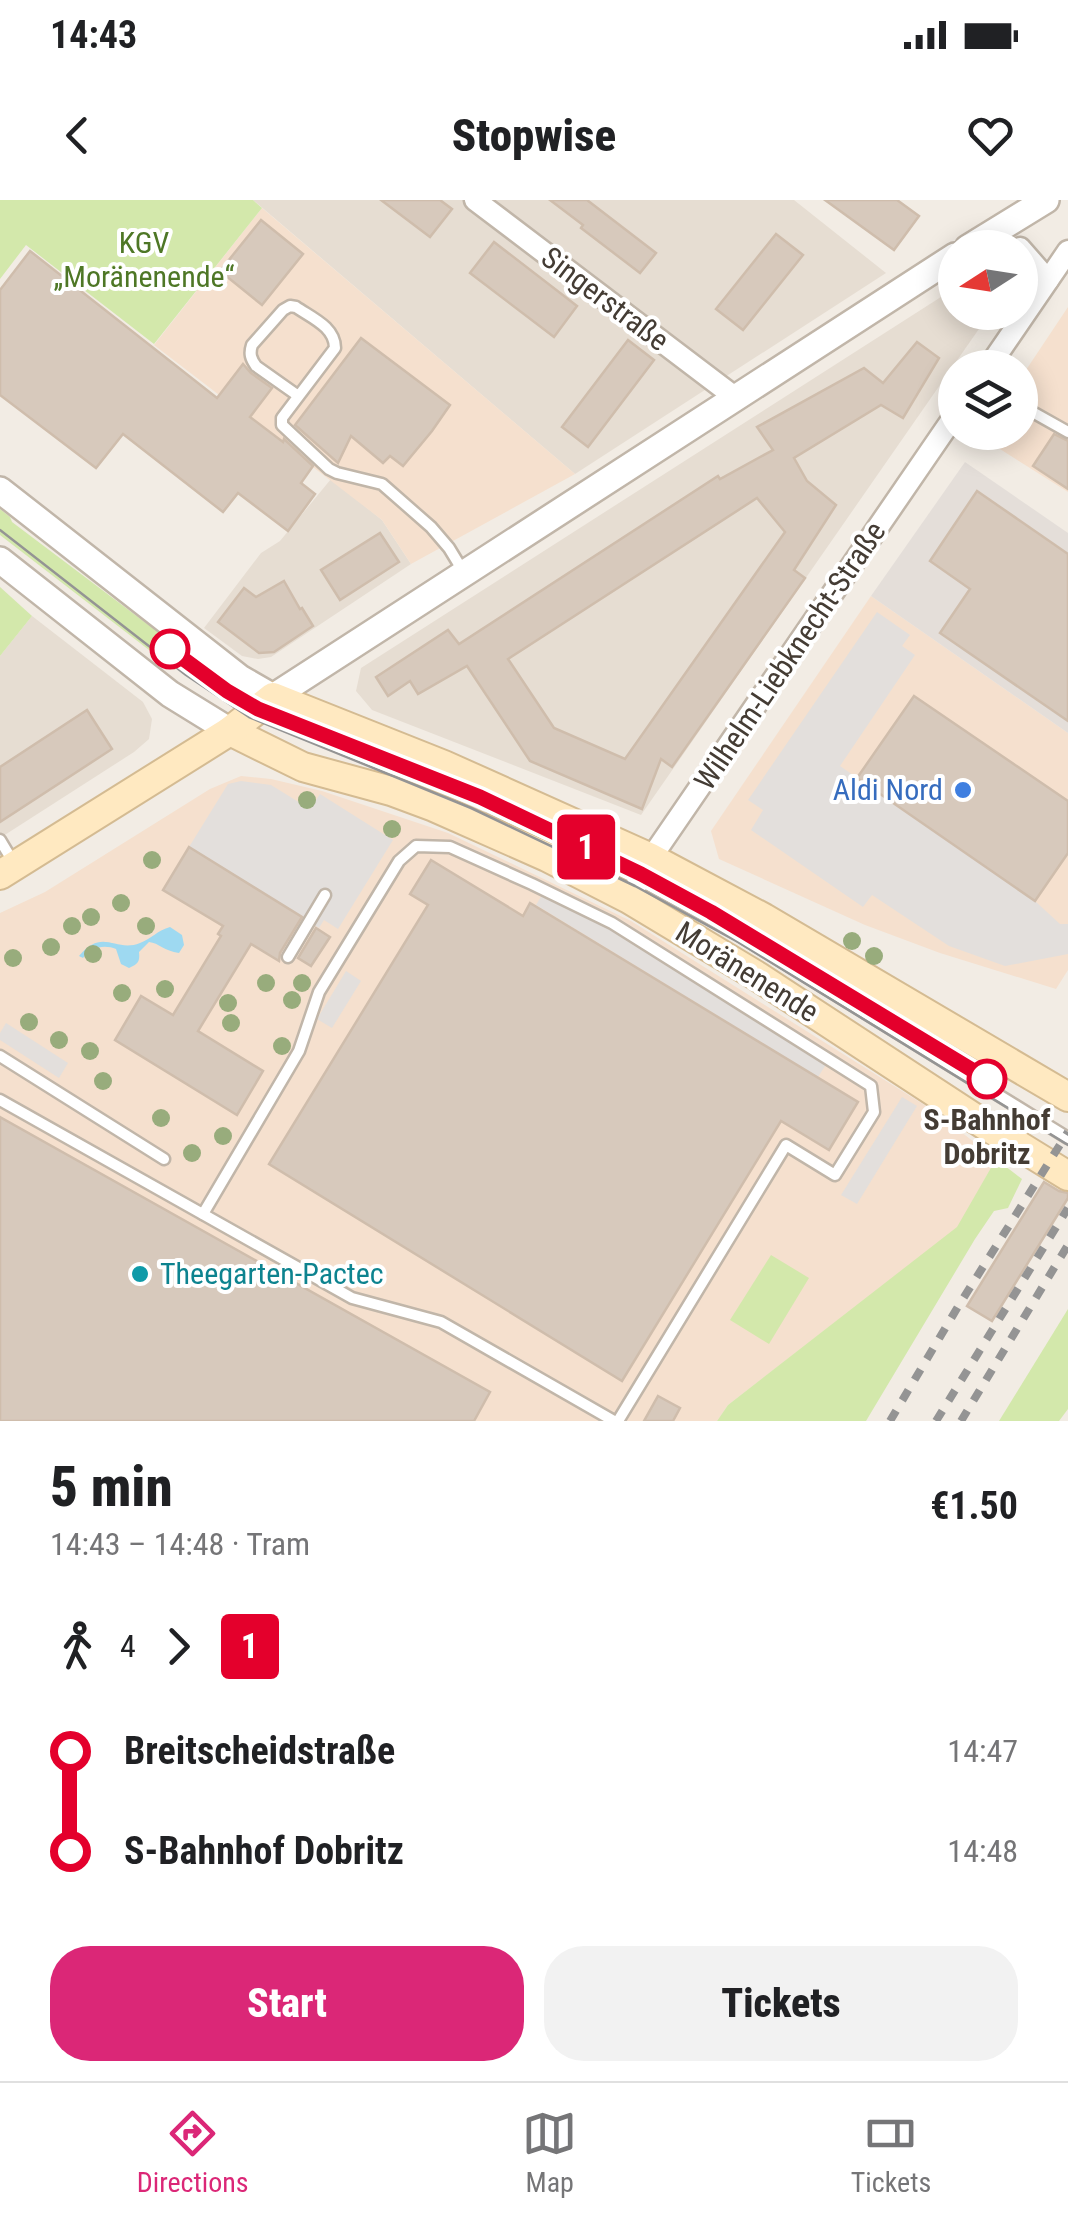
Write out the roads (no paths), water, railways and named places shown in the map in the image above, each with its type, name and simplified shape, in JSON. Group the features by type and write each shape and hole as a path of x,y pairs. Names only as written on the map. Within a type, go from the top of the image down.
{"main road":[{"name":"Moränenende","path":"274,696 444,764 639,879 756,976 1068,1176"},
{"path":"8,871 230,731 274,696"},
{"name":"Moränenende","path":"230,731 303,766 434,807 547,857 639,879 764,918 1068,1097"}],"street":[{"name":"Singerstraße","path":"475,200 736,398"},
{"path":"1023,230 1046,200"},
{"path":"1000,350 1068,250"},
{"path":"274,696 938,267"},
{"path":"1038,269 1048,280"},
{"name":"Wilhelm-Liebknecht-Straße","path":"639,879 938,439"},
{"name":"Moränenende","path":"0,490 240,678 274,696"},
{"name":"Moränenende","path":"0,560 170,694 230,731"}],"lane":[{"path":"297,395 256,366 250,352 252,345 290,306 332,332 336,340 282,418 282,425 337,473 382,484 432,527 464,572"},
{"path":"1038,415 1068,432"},
{"path":"444,764 494,810 639,879 738,935 1068,1138"},
{"path":"434,807 494,810"},
{"path":"0,840 8,871"},
{"path":"0,1100 352,1298 441,1322 616,1421 786,1145 835,1175 874,1112 871,1086 612,923 450,848 416,846 399,860 319,992 300,1051 203,1214"},
{"path":"288,957 325,895"},
{"path":"0,1056 164,1158"}],"water":[{"path":"170,927 182,935 184,945 179,953 149,942 139,952 138,962 129,968 121,964 112,948 98,948 83,958 79,956 95,943 131,945"}],"tram line":[{"path":"0,530 186,675 249,717 471,808 635,886 738,942 1068,1145"},
{"name":"1","path":"170,649 258,709 480,797 641,874 987,1079"}],"railway":[{"path":"890,1421 1068,1132"},
{"path":"936,1421 1068,1208"},
{"path":"961,1421 1068,1245"}],"place":[{"name":"Aldi Nord","path":"963,790"},
{"name":"S-Bahnhof Dobritz","path":"987,1079"},
{"name":"Theegarten-Pactec","path":"140,1274"}],"park label":[{"name":"KGV „Moränenende“","path":"144,260"}]}
